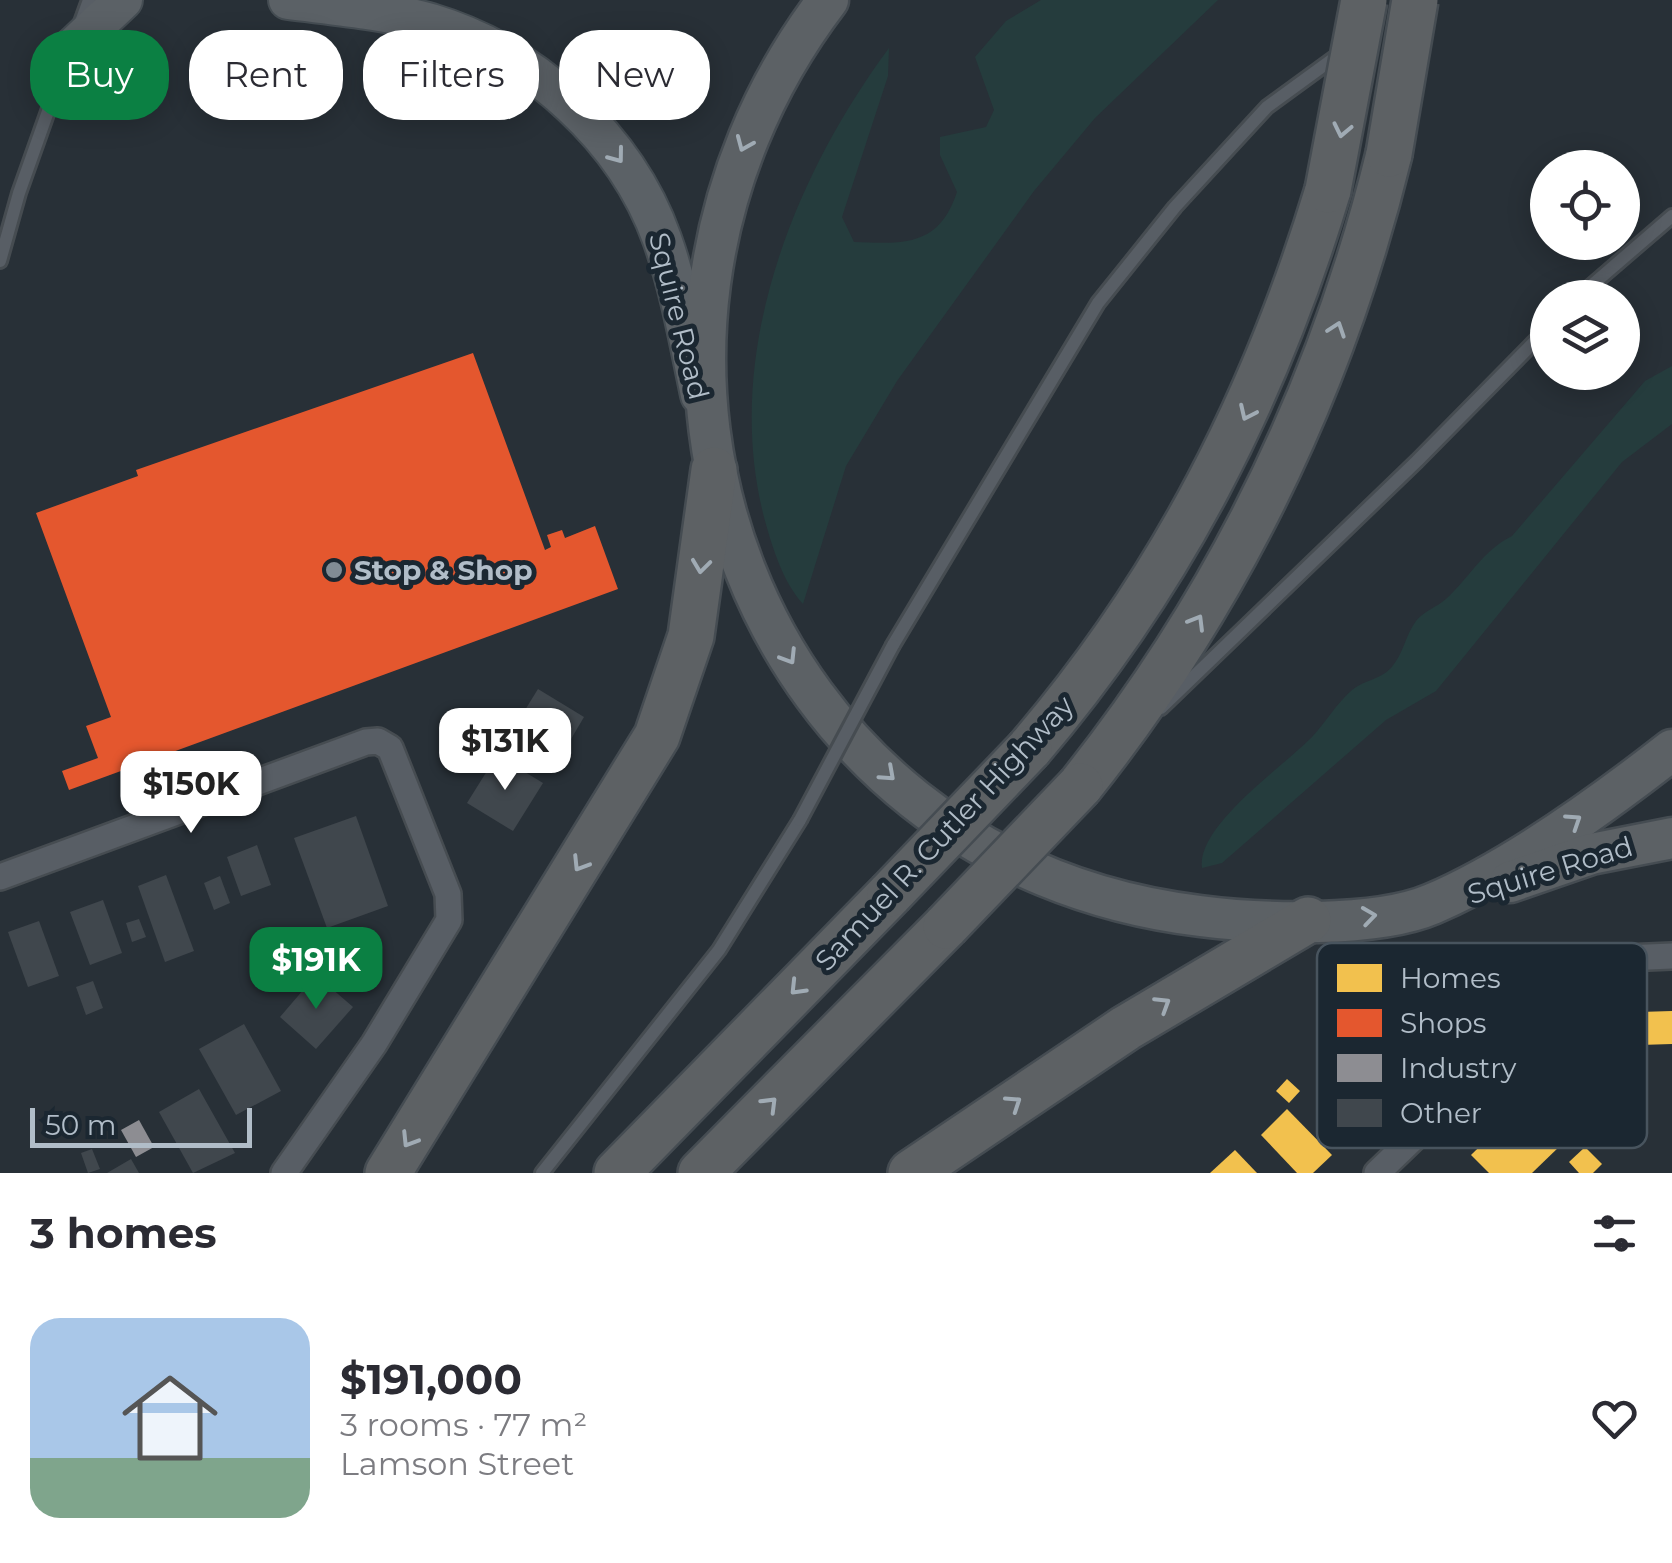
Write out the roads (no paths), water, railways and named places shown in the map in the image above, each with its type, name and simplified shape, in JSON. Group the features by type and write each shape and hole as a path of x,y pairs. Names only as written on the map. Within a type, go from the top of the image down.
{"highway":[{"path":"388,1173 656,736 691,636 712,456 705,324 718,220 764,101 828,0"},
{"path":"701,1173 1080,786 1188,638 1267,496 1332,344 1388,154 1396,8"},
{"name":"Samuel R. Cutler Highway","path":"617,1173 1029,749 1131,618 1216,479 1284,328 1328,190 1396,8"},
{"path":"712,456 744,572 782,647 841,728 927,806 1010,859 1114,899 1219,918 1308,920 1429,906 1542,841 1672,750"},
{"name":"Squire Road","path":"1429,906 1590,854 1672,838"},
{"path":"911,1173 1126,1028 1308,920"}],"main road":[{"path":"91,30 123,0"},
{"name":"Squire Road","path":"288,0 384,13 454,31 523,68 593,126 628,169 661,236 712,456"}],"street":[{"path":"0,877 366,742 384,742 393,752 448,894 449,920 374,1044 284,1173"},
{"path":"1647,957 1672,956"},
{"path":"1377,1173 1403,1148"}],"lane":[{"path":"78,30 89,0"},
{"path":"542,1173 718,950 800,820 893,646 1098,304 1175,207 1267,107 1396,8"},
{"path":"0,262 45,120"},
{"path":"1598,280 1672,216"},
{"path":"1080,786 1417,461 1530,346"}],"place":[{"name":"Stop & Shop","path":"334,570"}]}
